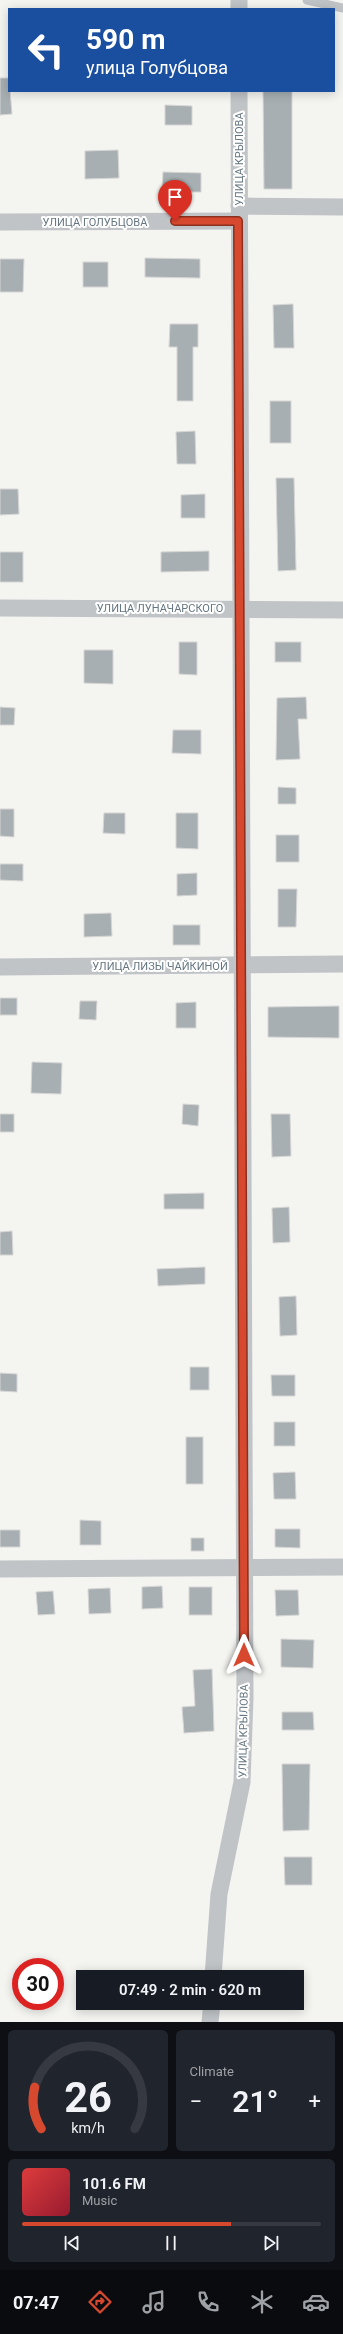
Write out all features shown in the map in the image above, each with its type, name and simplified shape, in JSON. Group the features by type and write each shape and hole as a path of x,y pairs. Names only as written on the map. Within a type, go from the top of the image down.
{"street":[{"name":"УЛИЦА КРЫЛОВА","path":"215,1970 220,1894 242,1782 244,1698 239,92"},
{"name":"УЛИЦА ГОЛУБЦОВА","path":"0,222 239,213 343,207"},
{"name":"УЛИЦА ЛУНАЧАРСКОГО","path":"0,608 241,608 343,610"},
{"name":"УЛИЦА ЛИЗЫ ЧАЙКИНОЙ","path":"0,967 343,964"},
{"path":"0,1569 343,1567"},
{"path":"210,2022 211,2010"}],"lane":[{"path":"307,0 343,8"}],"building":[{"path":"0,78 8,78 8,92 10,92 12,114 0,115"},
{"path":"263,92 292,92 292,189 264,189"},
{"path":"165,105 192,106 192,125 165,125"},
{"path":"118,150 119,178 85,179 85,151"},
{"path":"163,172 201,173 201,192 162,192"},
{"path":"145,258 200,259 200,278 145,277"},
{"path":"0,259 24,259 23,292 0,292"},
{"path":"83,262 108,262 108,287 83,287"},
{"path":"293,304 294,348 274,348 273,305"},
{"path":"170,324 198,324 198,347 193,347 193,401 177,401 177,347 169,347"},
{"path":"270,401 291,401 291,443 270,443"},
{"path":"195,431 196,464 177,464 176,432"},
{"path":"276,478 294,478 296,570 278,571"},
{"path":"0,489 18,489 19,514 0,515"},
{"path":"205,494 205,518 181,518 181,495"},
{"path":"209,551 209,571 161,572 161,552"},
{"path":"0,552 23,552 23,582 0,582"},
{"path":"179,642 197,642 197,675 179,674"},
{"path":"275,642 301,642 301,662 275,662"},
{"path":"84,650 113,650 113,684 84,683"},
{"path":"306,697 307,719 298,719 300,759 276,760 277,698"},
{"path":"0,707 15,708 14,725 0,725"},
{"path":"173,730 201,730 201,754 172,753"},
{"path":"278,787 296,788 296,804 278,804"},
{"path":"0,809 14,809 14,837 0,836"},
{"path":"104,813 125,813 125,834 103,833"},
{"path":"176,813 198,813 198,849 176,848"},
{"path":"276,835 299,835 299,862 276,862"},
{"path":"0,864 23,864 23,881 0,880"},
{"path":"197,873 197,895 177,896 177,874"},
{"path":"278,889 297,889 296,927 278,927"},
{"path":"111,913 112,936 84,937 84,914"},
{"path":"173,925 200,925 200,945 173,945"},
{"path":"0,998 17,998 17,1015 0,1015"},
{"path":"80,1001 97,1001 96,1020 79,1019"},
{"path":"196,1002 196,1028 176,1028 176,1003"},
{"path":"339,1006 339,1038 268,1037 268,1007"},
{"path":"32,1062 62,1063 61,1094 31,1093"},
{"path":"183,1104 199,1105 198,1126 182,1124"},
{"path":"0,1114 14,1114 14,1132 0,1132"},
{"path":"271,1114 290,1114 291,1156 272,1157"},
{"path":"204,1193 204,1209 164,1209 164,1194"},
{"path":"289,1207 290,1242 273,1243 272,1208"},
{"path":"12,1231 13,1255 0,1255 0,1232"},
{"path":"205,1267 205,1284 158,1286 157,1269"},
{"path":"296,1296 297,1335 280,1336 279,1297"},
{"path":"190,1367 209,1367 209,1390 190,1390"},
{"path":"0,1373 17,1374 17,1392 0,1391"},
{"path":"271,1375 295,1375 295,1396 272,1396"},
{"path":"274,1422 295,1422 295,1446 274,1446"},
{"path":"186,1437 203,1437 203,1484 186,1484"},
{"path":"295,1472 296,1499 274,1499 273,1473"},
{"path":"80,1520 101,1521 101,1545 80,1545"},
{"path":"275,1529 300,1529 300,1548 275,1547"},
{"path":"0,1530 20,1530 20,1547 0,1547"},
{"path":"191,1538 204,1538 204,1551 191,1551"},
{"path":"162,1586 163,1608 142,1609 142,1587"},
{"path":"189,1587 212,1587 212,1615 189,1615"},
{"path":"110,1588 111,1613 89,1614 88,1589"},
{"path":"275,1590 298,1590 299,1615 276,1616"},
{"path":"53,1591 55,1614 38,1615 36,1592"},
{"path":"281,1639 314,1640 313,1668 281,1667"},
{"path":"212,1669 214,1731 184,1733 182,1707 195,1706 193,1670"},
{"path":"282,1712 313,1712 314,1730 282,1730"},
{"path":"282,1764 310,1764 309,1830 283,1831"},
{"path":"284,1857 312,1857 312,1885 285,1885"}],"route":[{"path":"175,221 238,221 241,608 244,1655"}]}
